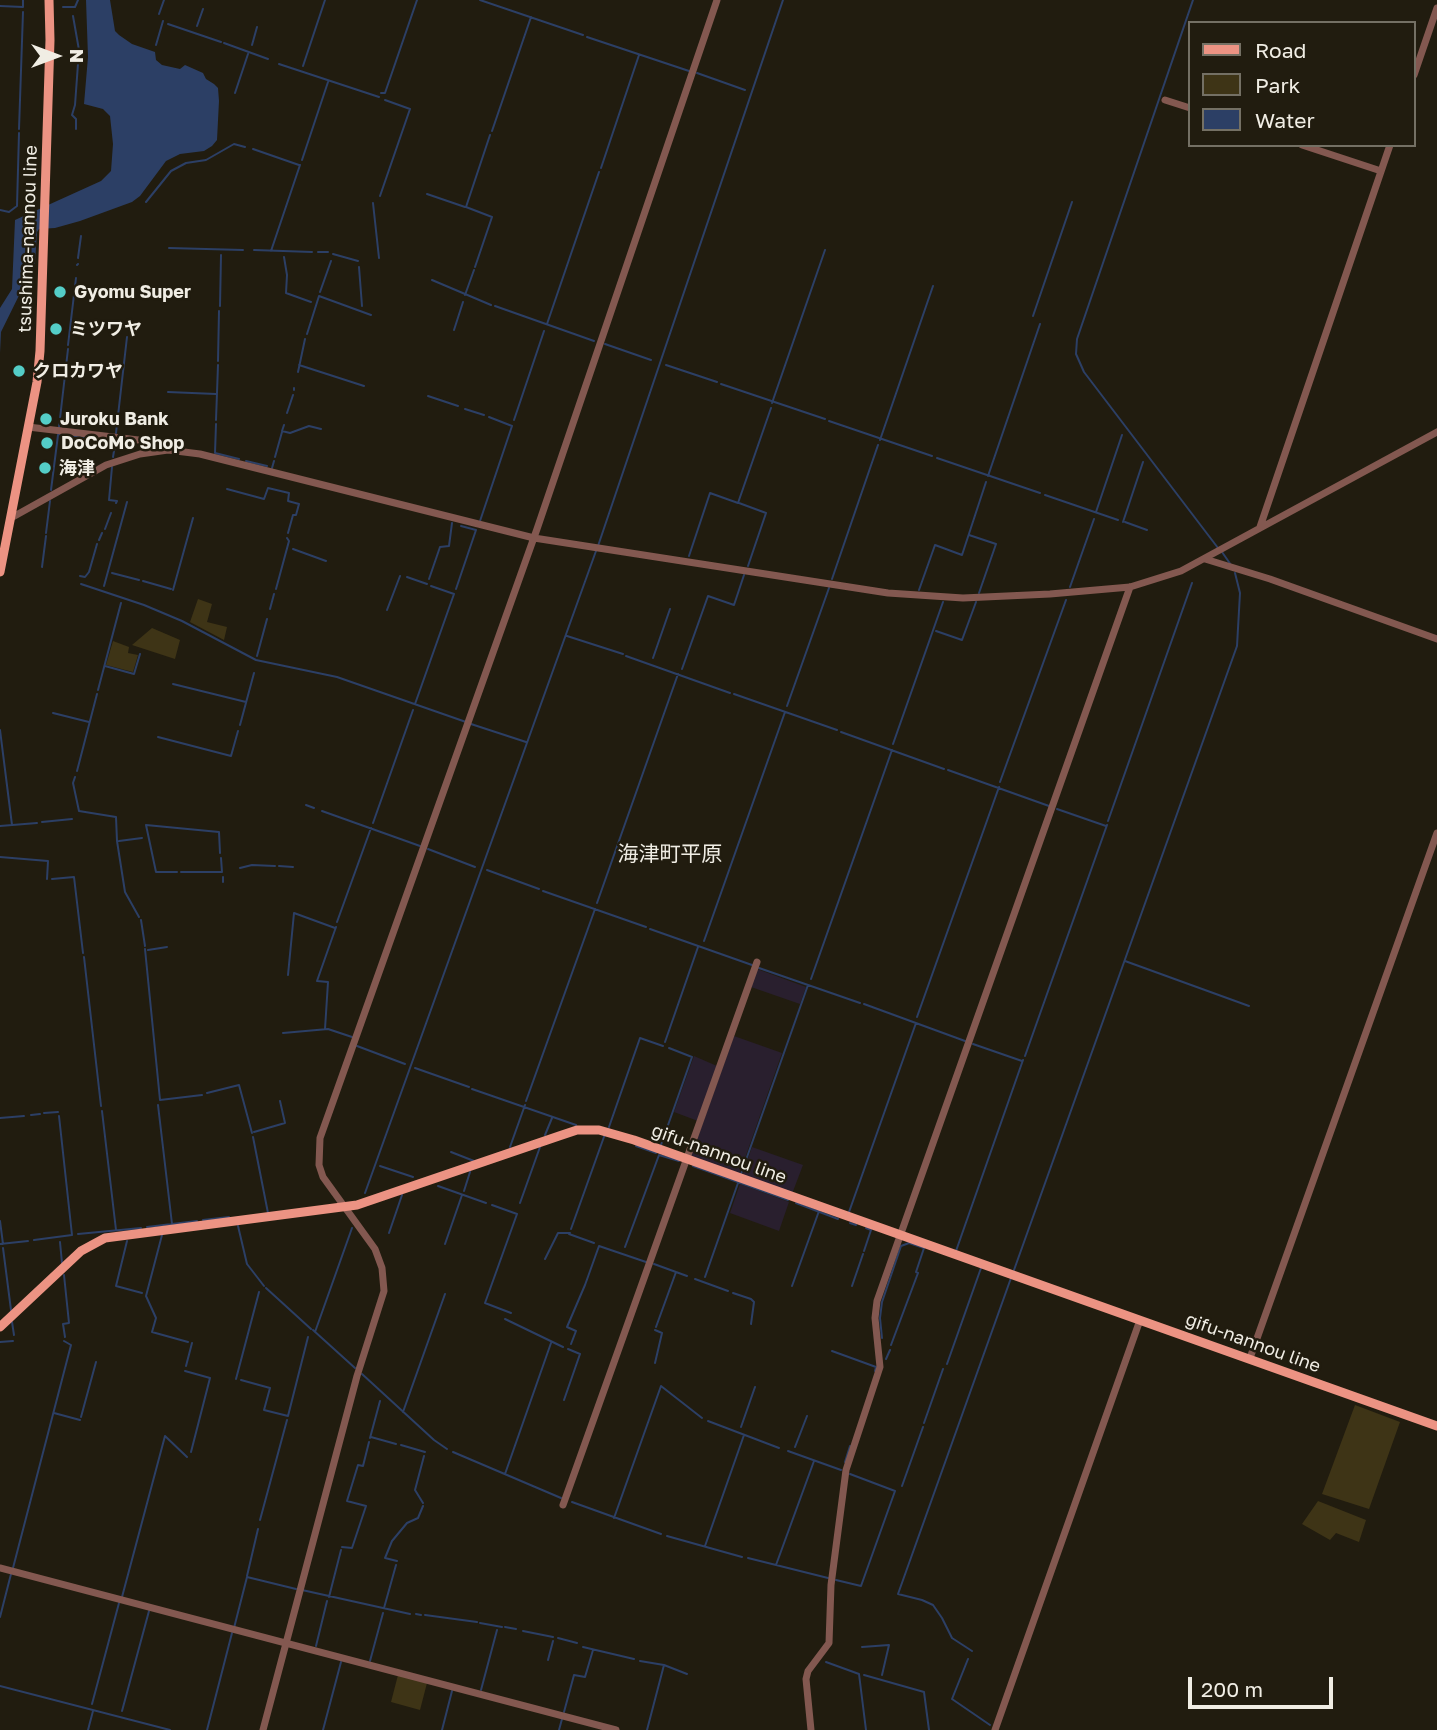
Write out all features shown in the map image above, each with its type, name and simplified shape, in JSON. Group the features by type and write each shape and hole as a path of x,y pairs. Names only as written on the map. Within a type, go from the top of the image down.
{"main road":[{"name":"tsushima-nannou line","path":"11,518 29,427 40,351 49,0"},
{"path":"0,521 11,518 1,569"},
{"path":"0,530 6,541"},
{"name":"gifu-nannou line","path":"0,1327 74,1257 105,1238 343,1208 584,1129 610,1132 1437,1426"}],"street":[{"path":"264,1730 357,1376 384,1292 382,1268 375,1249 323,1177 319,1165 320,1138 534,538 718,0"},
{"path":"1416,69 1437,8"},
{"path":"1165,100 1188,107"},
{"path":"1309,147 1381,171"},
{"path":"1260,527 1389,147"},
{"path":"29,427 147,441 169,450 211,457 534,538 912,595 983,598 1130,587 1166,577 1205,559 1437,432"},
{"path":"11,518 106,465 132,456 169,450"},
{"path":"16,494 20,504 31,507"},
{"path":"1205,559 1270,579 1437,639"},
{"path":"811,1730 806,1679 808,1671 829,1643 831,1585 846,1470 878,1376 880,1356 876,1310 900,1235 1130,587"},
{"path":"1250,1358 1437,833"},
{"path":"563,1505 757,962"},
{"path":"995,1730 1140,1320"},
{"path":"0,1568 616,1730"}],"shaded area":[{"path":"757,969 806,987 800,1004 751,987"},
{"path":"734,1036 782,1053 739,1175 691,1156"},
{"path":"694,1056 717,1066 698,1121 674,1112"},
{"path":"752,1147 803,1165 792,1194 742,1176"},
{"path":"740,1184 789,1202 779,1231 730,1213"}],"green space":[{"path":"198,599 212,604 207,622 227,627 224,640 190,622"},
{"path":"152,628 180,640 175,659 132,645"},
{"path":"113,641 129,647 128,653 138,655 133,672 106,665"},
{"path":"1355,1405 1400,1422 1369,1509 1322,1494"},
{"path":"1318,1501 1366,1520 1359,1542 1336,1533 1330,1540 1302,1524"},
{"path":"398,1675 427,1683 420,1710 391,1702"}],"water":[{"path":"86,0 110,0 115,31 119,35 132,44 155,52 156,60 162,65 180,69 185,65 203,73 206,79 218,88 217,140 204,151 180,154 166,161 140,196 132,202 80,221 39,229 35,263 1,332 0,353 0,308 12,289 15,220 101,181 111,171 113,144 110,116 103,109 84,104 88,57"}],"waterway":[{"path":"0,6 23,7 23,0"},
{"path":"63,7 75,7 78,0"},
{"path":"159,14 164,0"},
{"path":"303,66 325,0"},
{"path":"381,93 385,93 417,0"},
{"path":"480,0 583,35"},
{"path":"598,546 783,0"},
{"path":"1193,0 1077,339 1076,354 1084,372 1218,548"},
{"path":"197,26 203,9"},
{"path":"19,129 23,12"},
{"path":"73,16 79,50 72,115 76,119 76,129"},
{"path":"492,131 531,17"},
{"path":"156,45 163,21"},
{"path":"168,24 221,42"},
{"path":"252,45 257,27"},
{"path":"587,37 689,71"},
{"path":"224,43 268,59"},
{"path":"235,93 248,54"},
{"path":"601,168 639,55"},
{"path":"279,64 379,97"},
{"path":"697,73 745,90"},
{"path":"302,160 328,82"},
{"path":"380,196 410,109 385,100"},
{"path":"0,210 9,212 17,206 19,133"},
{"path":"475,267 492,217 466,207 490,135"},
{"path":"146,202 171,171 186,163 206,160 234,144 245,147"},
{"path":"253,149 299,165"},
{"path":"271,251 300,165"},
{"path":"547,324 599,172"},
{"path":"427,194 465,207"},
{"path":"1033,316 1072,202"},
{"path":"373,203 379,258"},
{"path":"78,258 81,236"},
{"path":"169,248 243,250"},
{"path":"254,250 312,252"},
{"path":"772,403 825,250"},
{"path":"318,252 328,252"},
{"path":"333,254 358,261"},
{"path":"220,306 221,255"},
{"path":"284,257 286,293 311,302"},
{"path":"320,292 331,261"},
{"path":"359,267 362,306"},
{"path":"465,295 474,270"},
{"path":"68,345 76,278"},
{"path":"432,280 491,305"},
{"path":"880,440 933,286"},
{"path":"319,296 371,315"},
{"path":"307,334 319,296"},
{"path":"454,330 463,302"},
{"path":"495,306 594,341"},
{"path":"218,361 219,311"},
{"path":"988,476 1040,324"},
{"path":"514,420 544,331"},
{"path":"116,433 127,337"},
{"path":"298,372 305,339"},
{"path":"605,344 651,360"},
{"path":"59,427 68,349"},
{"path":"216,420 218,365"},
{"path":"299,365 364,386"},
{"path":"666,365 717,382"},
{"path":"721,384 825,419"},
{"path":"168,392 216,394"},
{"path":"287,413 293,395"},
{"path":"428,396 458,406"},
{"path":"689,556 710,493 738,503 771,408"},
{"path":"465,409 484,415"},
{"path":"480,521 512,426 489,417"},
{"path":"829,421 932,456"},
{"path":"216,424 215,453 239,459"},
{"path":"284,425 282,431 290,433 309,426 321,429"},
{"path":"275,457 282,432"},
{"path":"58,434 84,437"},
{"path":"51,490 58,435"},
{"path":"1096,512 1122,435"},
{"path":"88,438 93,438"},
{"path":"97,439 115,441"},
{"path":"113,457 115,445"},
{"path":"832,579 878,445"},
{"path":"937,458 1040,493"},
{"path":"246,461 267,466"},
{"path":"272,468 274,461"},
{"path":"1123,522 1143,462"},
{"path":"112,467 109,500 117,501 116,503"},
{"path":"919,590 935,545 962,555 986,482"},
{"path":"227,489 264,499 268,488 289,493 288,501 299,504 288,533"},
{"path":"1045,495 1118,520"},
{"path":"46,533 50,501"},
{"path":"104,586 127,502"},
{"path":"739,503 766,513 748,566"},
{"path":"105,529 111,513"},
{"path":"173,590 193,518"},
{"path":"1070,587 1094,519"},
{"path":"1125,522 1147,530"},
{"path":"429,579 440,547 449,546 452,523"},
{"path":"456,589 476,530 461,526"},
{"path":"99,540 102,533"},
{"path":"969,535 996,544 979,593"},
{"path":"42,567 46,536"},
{"path":"276,589 289,541 287,538"},
{"path":"80,576 85,577 89,572 97,544"},
{"path":"293,549 326,561"},
{"path":"365,1193 596,551"},
{"path":"1222,552 1231,565"},
{"path":"112,573 139,580"},
{"path":"1014,1270 1237,646 1240,593 1235,573"},
{"path":"682,669 708,596 734,605 744,575"},
{"path":"387,610 400,576"},
{"path":"407,577 427,584"},
{"path":"143,581 171,589"},
{"path":"1108,821 1192,583"},
{"path":"81,584 182,621 256,660 337,677 466,722"},
{"path":"415,704 454,594 431,586"},
{"path":"787,706 829,588"},
{"path":"270,609 274,594"},
{"path":"1000,782 1066,600"},
{"path":"893,744 943,602"},
{"path":"936,631 962,640 976,602"},
{"path":"98,690 121,603"},
{"path":"653,658 670,609"},
{"path":"257,656 267,619"},
{"path":"567,636 623,654"},
{"path":"105,666 134,674 140,654"},
{"path":"626,656 730,693"},
{"path":"240,725 254,673"},
{"path":"597,903 678,674"},
{"path":"173,684 246,702"},
{"path":"77,771 97,694"},
{"path":"734,694 837,730"},
{"path":"373,823 413,710"},
{"path":"704,941 785,712"},
{"path":"53,713 89,722"},
{"path":"471,724 526,742"},
{"path":"0,730 12,825"},
{"path":"158,737 231,756 238,731"},
{"path":"841,732 944,769"},
{"path":"811,979 892,750"},
{"path":"948,770 1049,806"},
{"path":"75,777 73,783 79,811 116,817 125,892 139,917"},
{"path":"917,1017 999,787"},
{"path":"306,805 314,808"},
{"path":"1057,809 1106,826"},
{"path":"322,811 420,846"},
{"path":"42,822 72,819"},
{"path":"0,826 37,823"},
{"path":"177,872 156,872 146,825 219,832 220,853"},
{"path":"1025,1056 1107,825"},
{"path":"337,922 371,828"},
{"path":"119,841 142,838"},
{"path":"428,849 475,867"},
{"path":"0,857 48,861 47,879"},
{"path":"181,872 222,872 221,858"},
{"path":"240,868 252,865 275,866"},
{"path":"279,866 293,867"},
{"path":"487,870 539,889"},
{"path":"52,879 74,877 83,953"},
{"path":"223,877 223,882"},
{"path":"543,891 646,927"},
{"path":"526,1101 595,909"},
{"path":"288,975 294,913 335,928"},
{"path":"141,920 145,946"},
{"path":"325,1029 328,982 317,981 336,927"},
{"path":"650,929 752,965"},
{"path":"148,950 167,947"},
{"path":"665,1042 698,947"},
{"path":"145,949 160,1100 202,1095"},
{"path":"84,957 101,1106"},
{"path":"1125,961 1249,1006"},
{"path":"759,968 860,1003"},
{"path":"741,1174 808,985"},
{"path":"864,1004 965,1041"},
{"path":"849,1212 916,1023"},
{"path":"283,1033 328,1029 352,1037"},
{"path":"609,1127 640,1038 663,1046"},
{"path":"973,1044 1022,1061"},
{"path":"357,1046 405,1064"},
{"path":"661,1145 692,1057 669,1048"},
{"path":"956,1251 1023,1060"},
{"path":"415,1068 469,1087"},
{"path":"207,1093 239,1085 252,1133"},
{"path":"472,1089 576,1125"},
{"path":"254,1132 285,1123 280,1101"},
{"path":"158,1105 172,1224"},
{"path":"510,1147 525,1105"},
{"path":"102,1111 116,1230"},
{"path":"44,1113 58,1112"},
{"path":"31,1115 40,1114"},
{"path":"0,1118 24,1116"},
{"path":"34,1240 72,1235 59,1116"},
{"path":"545,1135 552,1118"},
{"path":"571,1229 605,1134"},
{"path":"253,1137 268,1213"},
{"path":"636,1146 656,1153"},
{"path":"520,1203 540,1147"},
{"path":"451,1152 474,1161"},
{"path":"625,1247 659,1155 679,1161"},
{"path":"380,1166 413,1177"},
{"path":"693,1166 788,1200"},
{"path":"464,1191 470,1172"},
{"path":"705,1277 738,1183"},
{"path":"438,1186 486,1203"},
{"path":"389,1233 402,1195"},
{"path":"445,1244 462,1195"},
{"path":"796,1203 838,1219"},
{"path":"492,1205 517,1214 485,1303 511,1313"},
{"path":"792,1286 819,1211"},
{"path":"203,1220 229,1217"},
{"path":"0,1221 3,1244"},
{"path":"147,1227 197,1221"},
{"path":"850,1223 856,1225"},
{"path":"238,1226 247,1264 264,1286"},
{"path":"78,1234 141,1228"},
{"path":"315,1332 352,1228"},
{"path":"864,1251 871,1230 866,1228"},
{"path":"545,1259 558,1233 570,1233"},
{"path":"569,1234 594,1243"},
{"path":"162,1235 146,1296 156,1318 152,1332 188,1342"},
{"path":"0,1244 28,1241"},
{"path":"127,1241 116,1286 142,1293"},
{"path":"60,1242 62,1263"},
{"path":"882,1338 882,1302 901,1246 909,1243 924,1248 916,1272 918,1273 891,1345"},
{"path":"571,1344 576,1331 567,1327 599,1246 646,1262"},
{"path":"3,1248 11,1310"},
{"path":"852,1286 863,1254"},
{"path":"654,1264 687,1276"},
{"path":"947,1364 981,1268"},
{"path":"656,1327 676,1272"},
{"path":"64,1275 69,1323 63,1324 65,1337"},
{"path":"972,1651 952,1638 933,1605 898,1594 1011,1278"},
{"path":"695,1279 728,1291"},
{"path":"266,1288 311,1329"},
{"path":"236,1379 259,1292"},
{"path":"733,1293 754,1302 751,1324"},
{"path":"403,1412 445,1294"},
{"path":"505,1319 563,1347"},
{"path":"12,1322 14,1335"},
{"path":"313,1330 355,1368"},
{"path":"655,1330 662,1333 655,1363"},
{"path":"241,1380 270,1388 264,1410 288,1416 308,1337"},
{"path":"0,1342 13,1341"},
{"path":"13,1568 71,1345 64,1341"},
{"path":"186,1366 192,1343"},
{"path":"505,1474 551,1343"},
{"path":"564,1400 580,1354 568,1349"},
{"path":"886,1359 890,1350"},
{"path":"832,1351 876,1367 875,1371"},
{"path":"81,1417 96,1362"},
{"path":"924,1423 943,1369"},
{"path":"185,1371 210,1378 191,1452"},
{"path":"362,1374 447,1449"},
{"path":"614,1518 661,1386 702,1418"},
{"path":"741,1427 755,1387"},
{"path":"370,1438 380,1401"},
{"path":"54,1413 80,1420"},
{"path":"795,1447 807,1416"},
{"path":"260,1520 287,1420"},
{"path":"708,1421 779,1448"},
{"path":"902,1486 923,1427"},
{"path":"705,1546 744,1435"},
{"path":"122,1597 165,1436 187,1457"},
{"path":"371,1437 396,1444"},
{"path":"342,1547 352,1548 366,1506 347,1501 358,1465 363,1466 369,1442"},
{"path":"401,1445 425,1452"},
{"path":"845,1462 850,1446"},
{"path":"788,1451 841,1470"},
{"path":"453,1452 561,1498"},
{"path":"423,1503 415,1490 424,1456"},
{"path":"776,1565 814,1461"},
{"path":"836,1580 861,1586 895,1491 850,1474"},
{"path":"572,1502 661,1534"},
{"path":"397,1561 385,1558 392,1541 407,1523 418,1518 423,1506"},
{"path":"247,1576 258,1529"},
{"path":"667,1536 742,1557"},
{"path":"329,1597 341,1550"},
{"path":"748,1558 828,1578"},
{"path":"384,1608 396,1565"},
{"path":"0,1617 11,1574"},
{"path":"234,1628 247,1577 296,1589"},
{"path":"302,1590 410,1614"},
{"path":"316,1646 327,1601"},
{"path":"92,1704 119,1603"},
{"path":"122,1711 149,1611"},
{"path":"370,1661 383,1613"},
{"path":"416,1614 421,1615"},
{"path":"425,1615 477,1622"},
{"path":"480,1623 502,1627"},
{"path":"505,1627 516,1629"},
{"path":"481,1690 497,1630"},
{"path":"523,1631 553,1637"},
{"path":"207,1730 232,1633"},
{"path":"558,1638 577,1643"},
{"path":"548,1660 553,1641"},
{"path":"862,1647 889,1645 882,1675"},
{"path":"583,1647 634,1659"},
{"path":"564,1712 574,1675 585,1677 593,1650"},
{"path":"968,1659 952,1699 990,1725"},
{"path":"640,1661 664,1665 687,1674"},
{"path":"323,1730 341,1662"},
{"path":"826,1662 859,1674 866,1730"},
{"path":"647,1730 664,1665"},
{"path":"864,1675 924,1692 929,1730"},
{"path":"0,1686 170,1730"},
{"path":"442,1730 452,1691"},
{"path":"88,1730 93,1711"},
{"path":"559,1730 562,1719"}],"place":[{"name":"Gyomu Super","path":"60,292"},
{"name":"ミツワヤ","path":"56,329"},
{"name":"クロカワヤ","path":"19,371"},
{"name":"Juroku Bank","path":"46,419"},
{"name":"DoCoMo Shop","path":"47,443"},
{"name":"海津","path":"45,468"}],"district":[{"name":"海津町平原","path":"670,854"}]}
